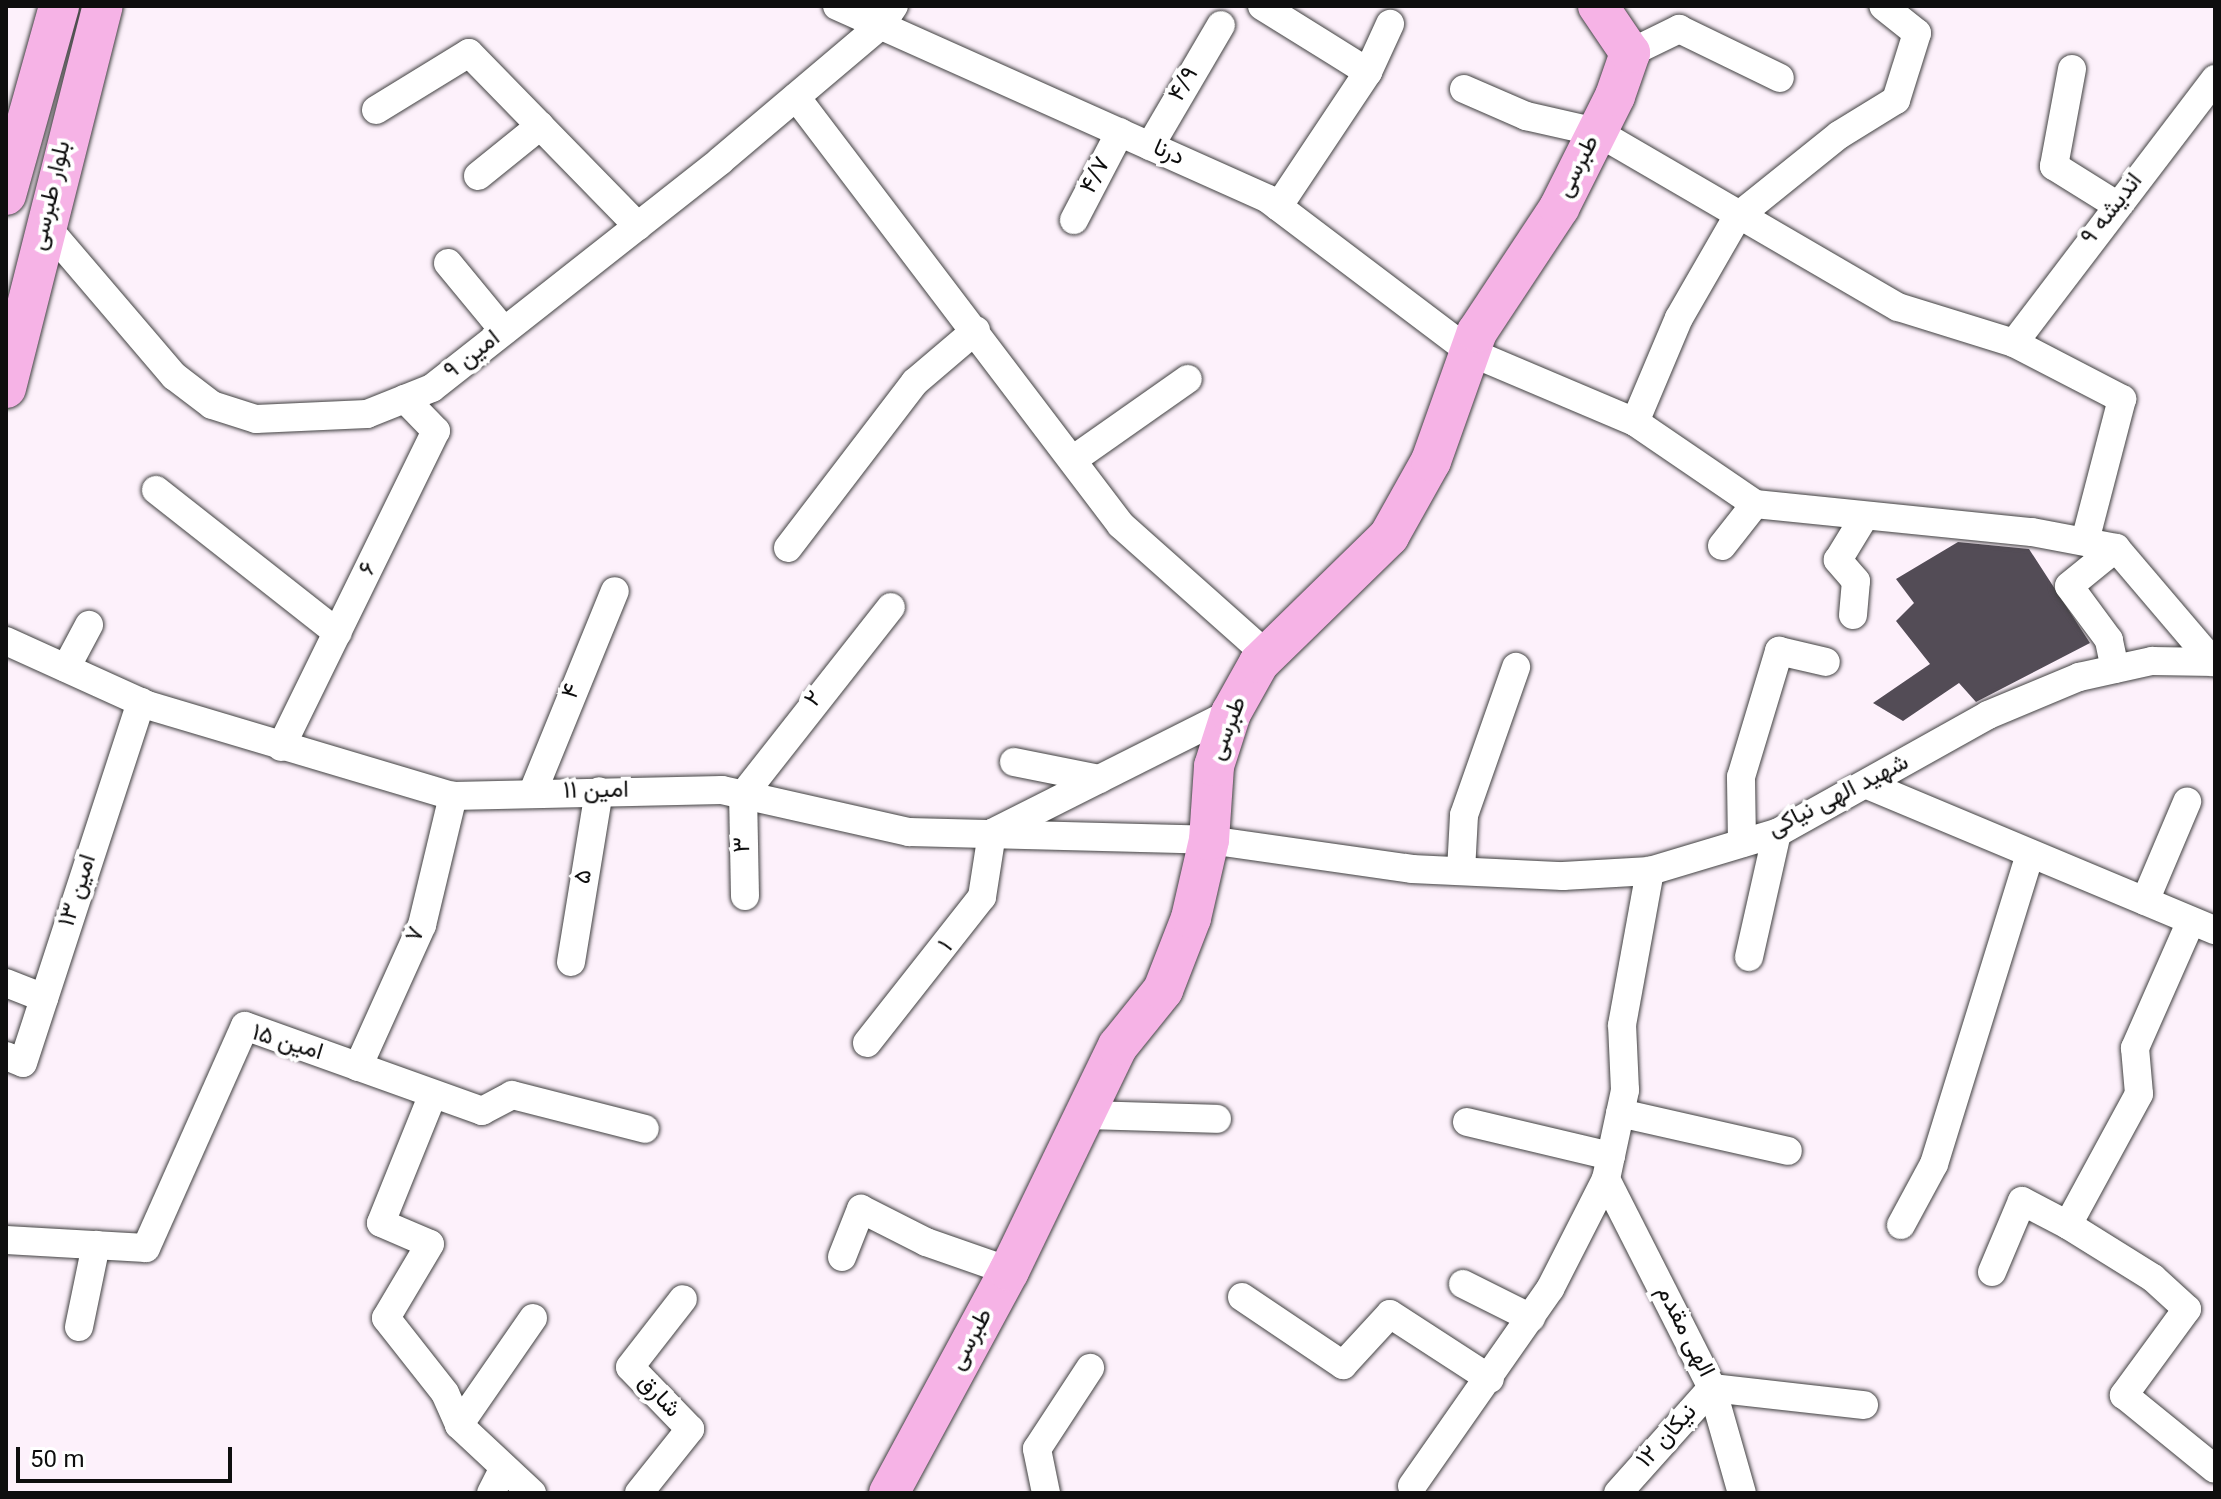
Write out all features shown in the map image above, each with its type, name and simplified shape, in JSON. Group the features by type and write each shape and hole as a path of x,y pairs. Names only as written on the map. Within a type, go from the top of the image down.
{"street":[{"name":"بلوار طبرسی","path":"6,195 59,6"},
{"name":"بلوار طبرسی","path":"6,388 103,6"},
{"name":"درنا","path":"837,6 888,16 1278,207 1470,352 1635,422 1755,504"},
{"path":"1262,6 1368,72"},
{"path":"1598,6 1630,53 1679,29 1780,78"},
{"path":"1635,422 1679,318 1737,217 1839,135 1896,100 1917,33 1883,6"},
{"name":"امین ۹","path":"45,225 174,376 212,405 256,419 314,419 367,414 432,388 638,226 796,97 888,16"},
{"path":"1278,207 1368,72 1390,24"},
{"name":"۴/۹","path":"1150,146 1221,25"},
{"path":"376,110 469,53 638,226"},
{"name":"طبرسی","path":"889,1493 1009,1271 1118,1046 1163,990 1191,918 1209,840 1214,766 1231,713 1267,655 1389,536 1431,461 1470,352 1559,208 1597,132 1630,53"},
{"path":"2072,69 2054,166 2115,204"},
{"path":"1464,89 1526,116 1597,132 1737,217 1898,307 2014,343 2122,399 2085,541"},
{"name":"اندیشه ۹","path":"2014,343 2115,204 2211,94"},
{"path":"796,97 1074,459 1121,525 1267,655"},
{"path":"478,176 540,126"},
{"name":"۴/۷","path":"1074,220 1120,132"},
{"path":"448,263 504,331"},
{"path":"788,548 915,382 976,330"},
{"path":"1074,459 1188,379"},
{"name":"۶","path":"281,747 436,431 405,399"},
{"path":"156,490 338,633"},
{"path":"1722,546 1755,504 1863,519 2085,541 2116,548 2214,662"},
{"path":"1853,615 1856,581 1838,560 1863,519"},
{"path":"2115,669 2109,640 2069,586 2116,548"},
{"name":"۴","path":"532,794 615,591"},
{"name":"۲","path":"743,795 891,607"},
{"path":"66,668 89,625"},
{"name":"امین ۱۱","path":"6,641 141,702 281,747 453,796 599,791 743,795 909,832 1209,840"},
{"path":"1742,843 1741,777 1779,651 1826,662"},
{"name":"شهید الهی نیاکی","path":"1209,840 1461,871 1650,871 1777,833 1870,786 1988,715 2115,669 2152,661 2214,662"},
{"path":"1461,871 1464,815 1516,667"},
{"name":"امین ۱۳","path":"6,1056 23,1063 141,702"},
{"path":"992,833 1231,713"},
{"path":"1014,762 1099,779"},
{"path":"1870,786 2203,926 2135,1048 2139,1094 2068,1225"},
{"name":"۵","path":"571,962 599,791"},
{"name":"۳","path":"743,795 745,896"},
{"name":"۷","path":"358,1067 422,925 453,796"},
{"path":"2145,901 2187,802"},
{"name":"۱","path":"867,1043 982,897 992,833"},
{"path":"1749,957 1777,833"},
{"path":"1901,1225 1934,1164 2030,853"},
{"path":"1412,1486 1531,1318 1608,1167 1620,1113 1622,1025 1650,871"},
{"path":"6,983 44,998"},
{"name":"امین ۱۵","path":"6,1240 146,1248 245,1026 482,1111 512,1095 645,1129"},
{"path":"433,1094 381,1223 430,1244 386,1318 445,1393 459,1425 532,1493"},
{"path":"1620,1113 1788,1151"},
{"path":"1084,1115 1217,1119"},
{"path":"1467,1122 1608,1167"},
{"name":"الهی مقدم","path":"1608,1167 1712,1388 1742,1493"},
{"path":"1992,1272 2022,1201 2068,1225 2153,1278 2187,1309 2124,1395 2215,1469"},
{"path":"842,1257 861,1209 926,1242 1009,1271"},
{"path":"79,1327 96,1245"},
{"path":"1463,1284 1531,1318"},
{"path":"1242,1297 1343,1365 1390,1314 1490,1379"},
{"name":"شارق","path":"639,1493 690,1429 630,1367 683,1299"},
{"path":"459,1425 533,1318"},
{"path":"1046,1493 1037,1449 1090,1368"},
{"name":"نیکان ۱۲","path":"1618,1493 1712,1388 1864,1405"},
{"path":"491,1493 504,1468"}],"building":[{"path":"1958,542 2029,549 2090,643 1976,702 1959,683 1903,721 1873,703 1930,664 1896,621 1914,603 1896,579"}]}
